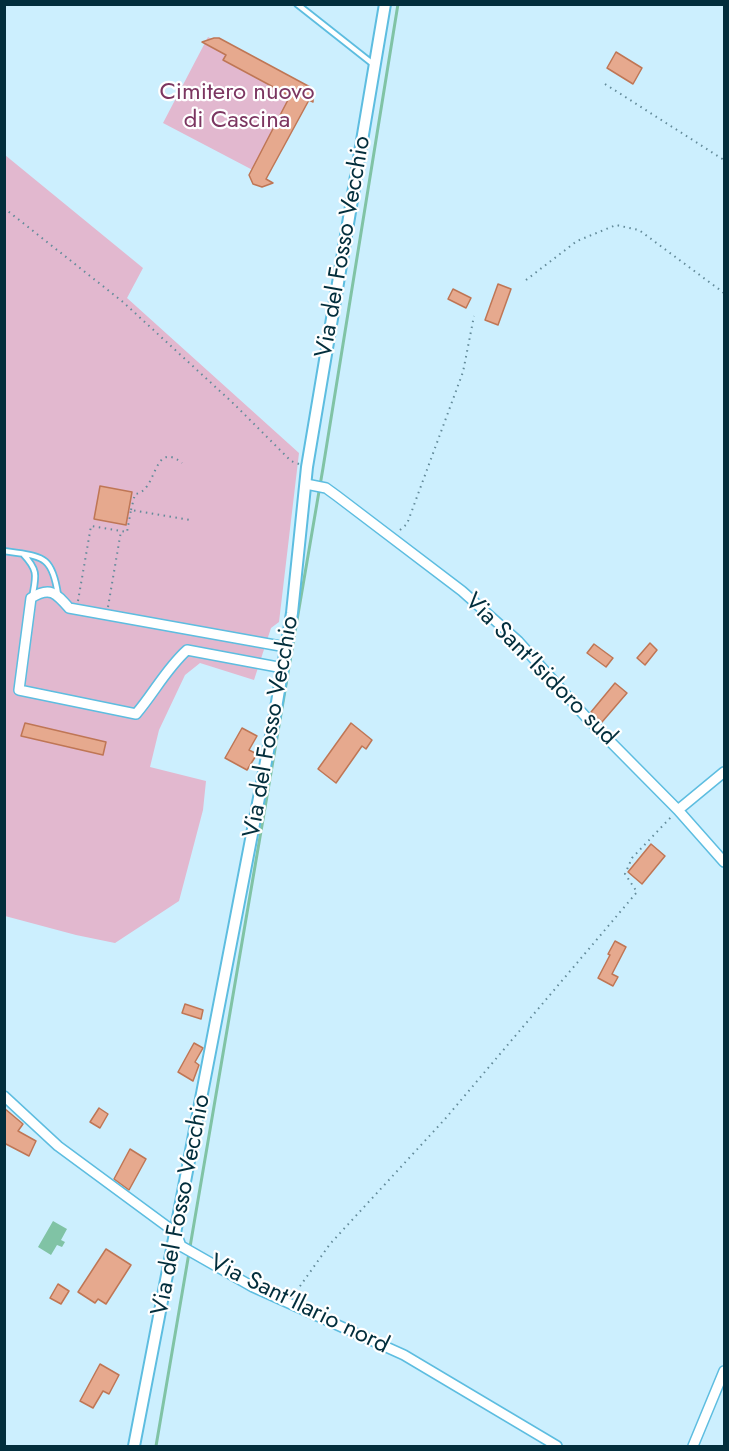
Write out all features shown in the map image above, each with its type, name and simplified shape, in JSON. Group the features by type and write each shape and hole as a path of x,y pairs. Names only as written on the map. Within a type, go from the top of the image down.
{"street":[{"name":"Via del Fosso Vecchio","path":"134,1446 270,744 310,485 307,467 385,4"},
{"name":"Via Sant'Isidoro sud","path":"310,485 326,488 462,591 518,641 585,716 678,810 724,862"},
{"path":"187,630 187,650 170,665 155,691 136,714 19,690 32,598 49,591 58,595 69,609 286,646"},
{"path":"187,650 283,668"},
{"path":"678,810 724,772"},
{"path":"4,1096 58,1146 176,1233"},
{"name":"Via Sant'Ilario nord","path":"176,1233 181,1246 253,1287 404,1355 556,1446"},
{"path":"693,1446 724,1371"}],"lane":[{"path":"297,4 375,66"},
{"path":"4,551 43,558 48,564 58,595"},
{"path":"23,554 34,566 35,580 32,598"}],"path":[{"path":"605,84 724,160"},
{"path":"4,208 123,302 234,404 291,461 307,467"},
{"path":"526,280 577,241 616,225 639,230 724,293"},
{"path":"391,538 407,524 463,372 474,316"},
{"path":"77,610 90,526 127,532 135,494 146,490 156,466 169,457 176,458 182,463"},
{"path":"131,510 190,520"},
{"path":"106,615 121,531"},
{"path":"288,1303 330,1244 446,1119 637,892 626,874 632,858 678,810"}],"green space":[{"name":"Cimitero nuovo di Cascina","path":"208,37 311,92 266,177 163,123"},
{"path":"5,155 143,268 127,298 299,453 279,622 271,628 254,680 200,663 185,675 159,730 150,767 206,781 203,810 179,901 115,943 5,916"}],"shaded area":[{"path":"53,1221 67,1229 61,1240 65,1242 62,1247 57,1245 51,1255 38,1247"}],"building":[{"path":"219,38 313,90 313,102 309,100 266,179 273,183 262,187 253,184 249,175 290,96 223,60 226,55 202,42"},
{"path":"616,52 642,68 633,84 607,68"},
{"path":"498,284 511,289 498,325 485,320"},
{"path":"453,289 471,298 466,308 448,299"},
{"path":"100,486 132,492 126,525 94,519"},
{"path":"650,643 657,650 645,665 637,658"},
{"path":"594,644 613,658 606,667 587,653"},
{"path":"615,683 627,693 602,722 591,712"},
{"path":"25,723 106,742 103,755 21,736"},
{"path":"351,723 372,740 366,749 362,746 336,783 318,769"},
{"path":"242,728 257,736 249,750 257,754 247,770 225,758"},
{"path":"651,844 665,856 642,884 628,872"},
{"path":"615,941 626,947 612,974 618,977 613,986 598,978"},
{"path":"185,1004 203,1010 201,1019 182,1013"},
{"path":"194,1043 203,1048 195,1062 199,1065 193,1081 178,1072"},
{"path":"4,1108 23,1124 18,1131 36,1141 29,1156 4,1143"},
{"path":"99,1108 108,1114 100,1128 90,1122"},
{"path":"130,1149 146,1159 129,1190 114,1179"},
{"path":"106,1249 131,1265 106,1304 98,1299 95,1303 78,1292"},
{"path":"58,1284 69,1291 61,1304 50,1298"},
{"path":"100,1364 119,1375 109,1394 103,1391 93,1408 80,1401"}],"waterway":[{"path":"156,1446 323,468 398,4"}]}
